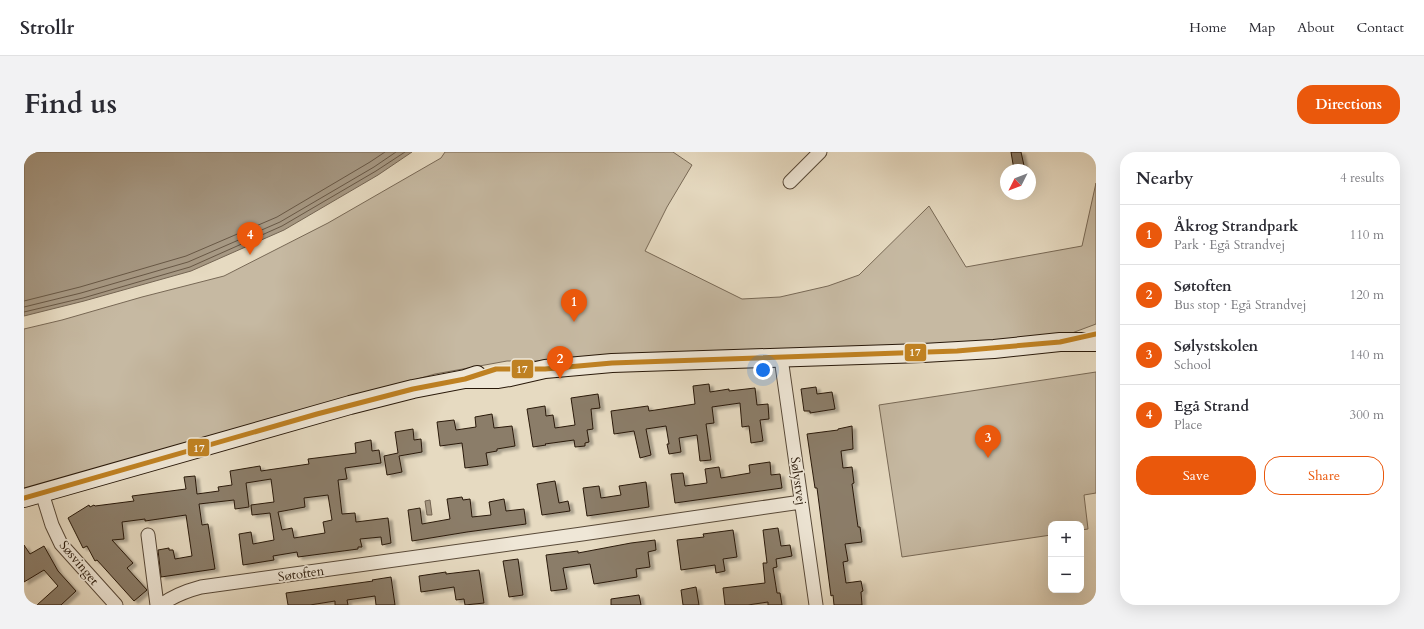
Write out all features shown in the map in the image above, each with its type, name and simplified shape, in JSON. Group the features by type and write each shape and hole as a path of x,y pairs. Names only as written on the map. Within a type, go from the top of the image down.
{"street":[{"path":"790,182 820,152"},
{"path":"1060,342 1096,334"},
{"path":"24,498 337,408 413,389 465,379 496,369 545,368 612,363 950,352 1060,342 1096,342"},
{"name":"Sølystvej","path":"781,358 816,605"},
{"name":"Søsvinget","path":"42,493 52,525 61,544 116,605"},
{"name":"Søtoften","path":"160,605 189,590 201,588 801,502"},
{"path":"148,536 157,605"}],"shaded area":[{"path":"445,152 673,152 692,165 667,207 645,251 742,299 780,297 828,286 859,275 929,206 966,267 1082,246 1096,183 1096,324 1072,333 993,341 548,361 507,361 435,374 24,490 24,329 224,276 328,223 441,158"},
{"path":"1096,372 1096,493 1084,495 1088,529 1084,530 1084,521 1048,521 1048,535 902,557 879,405"}],"water":[{"path":"24,152 412,152 378,175 284,230 191,271 24,316"},
{"path":"430,500 432,515 427,515 425,501"}],"building":[{"path":"1011,152 1021,152 1024,164 1013,164"},
{"path":"709,384 710,392 729,389 729,391 755,388 757,405 768,404 769,419 760,420 763,441 751,443 749,426 742,427 740,403 712,407 714,423 706,424 711,460 700,461 697,435 679,438 681,452 669,454 666,426 646,429 651,455 640,458 634,431 614,434 611,411 648,406 649,411 695,404 693,386"},
{"path":"816,387 817,394 832,392 835,409 810,413 810,411 804,411 801,389"},
{"path":"598,394 600,408 591,409 593,429 587,430 589,442 585,443 585,446 575,447 574,440 533,447 527,409 545,406 546,416 553,415 555,428 575,425 571,398"},
{"path":"492,414 494,428 512,426 515,446 497,449 497,451 486,453 488,465 465,468 462,443 440,446 437,422 454,420 456,430 476,427 475,417"},
{"path":"852,426 853,449 841,451 843,468 852,467 854,483 852,484 858,527 860,527 862,542 845,544 848,561 843,562 846,583 861,581 863,591 861,592 862,605 834,605 833,595 831,596 817,488 815,488 807,434 838,430"},
{"path":"413,429 414,440 421,439 422,452 399,456 402,472 387,475 384,456 398,453 395,432"},
{"path":"371,440 372,451 379,450 381,463 345,468 347,479 338,480 342,514 355,513 356,522 388,518 391,543 382,545 381,537 360,539 362,547 358,547 358,549 298,557 297,552 273,556 274,560 243,565 239,534 251,532 253,544 274,540 270,513 252,515 251,505 274,502 271,479 246,483 249,507 235,509 234,500 199,504 202,525 208,524 215,569 161,577 158,550 169,548 169,550 173,550 175,559 192,556 186,515 145,521 145,519 122,522 124,539 112,540 133,563 127,568 147,590 134,601 97,560 95,561 87,546 83,548 68,518 89,505 90,507 94,505 134,501 132,496 186,489 184,477 195,476 197,494 219,491 218,487 232,485 230,471 260,466 261,471 309,464 308,459 356,453 355,443","holes":["328,495 332,520 323,522 325,533 294,538 292,528 282,530 278,512 305,507 304,498"]},
{"path":"770,462 771,475 780,474 782,488 675,503 671,474 683,473 685,486 707,483 705,469 719,467 721,478 750,473 749,465"},
{"path":"555,481 559,503 568,501 570,511 542,515 537,484"},
{"path":"646,482 649,507 587,516 583,488 599,486 601,498 621,495 619,486"},
{"path":"462,497 463,500 470,499 472,517 491,515 489,502 504,499 506,511 524,509 526,524 412,541 408,510 420,508 422,524 450,519 447,499"},
{"path":"778,528 781,546 790,545 792,556 776,559 777,567 773,568 777,593 780,593 782,605 768,605 768,602 748,605 725,605 723,588 765,583 763,563 767,563 763,530"},
{"path":"733,530 737,557 723,559 725,571 716,573 715,565 681,570 677,540 704,537 703,534"},
{"path":"655,540 656,550 648,552 650,567 636,569 637,577 594,584 590,564 563,568 567,589 551,591 546,555 578,551 578,553"},
{"path":"24,545 30,554 44,546 58,571 76,591 61,605 37,605 58,586 44,570 24,582"},
{"path":"518,559 523,595 509,597 503,561"},
{"path":"479,570 484,603 465,605 464,599 456,600 454,587 421,592 419,576 446,572 446,574"},
{"path":"391,577 395,605 376,605 375,596 347,600 348,605 335,605 335,601 310,605 288,605 286,593 373,581 372,580"},
{"path":"696,587 699,605 683,605 681,590"},
{"path":"639,595 641,605 611,605 611,599"}],"transit line":[{"name":"17","path":"24,498 317,414 413,389 465,379 496,369 545,369 612,363 957,351 1060,342 1096,334"}],"place":[{"name":"Egå Strand","path":"250,255"},
{"name":"Åkrog Strandpark","path":"574,322"},
{"name":"Søtoften","path":"560,379"},
{"name":"Sølystskolen","path":"988,458"}]}
